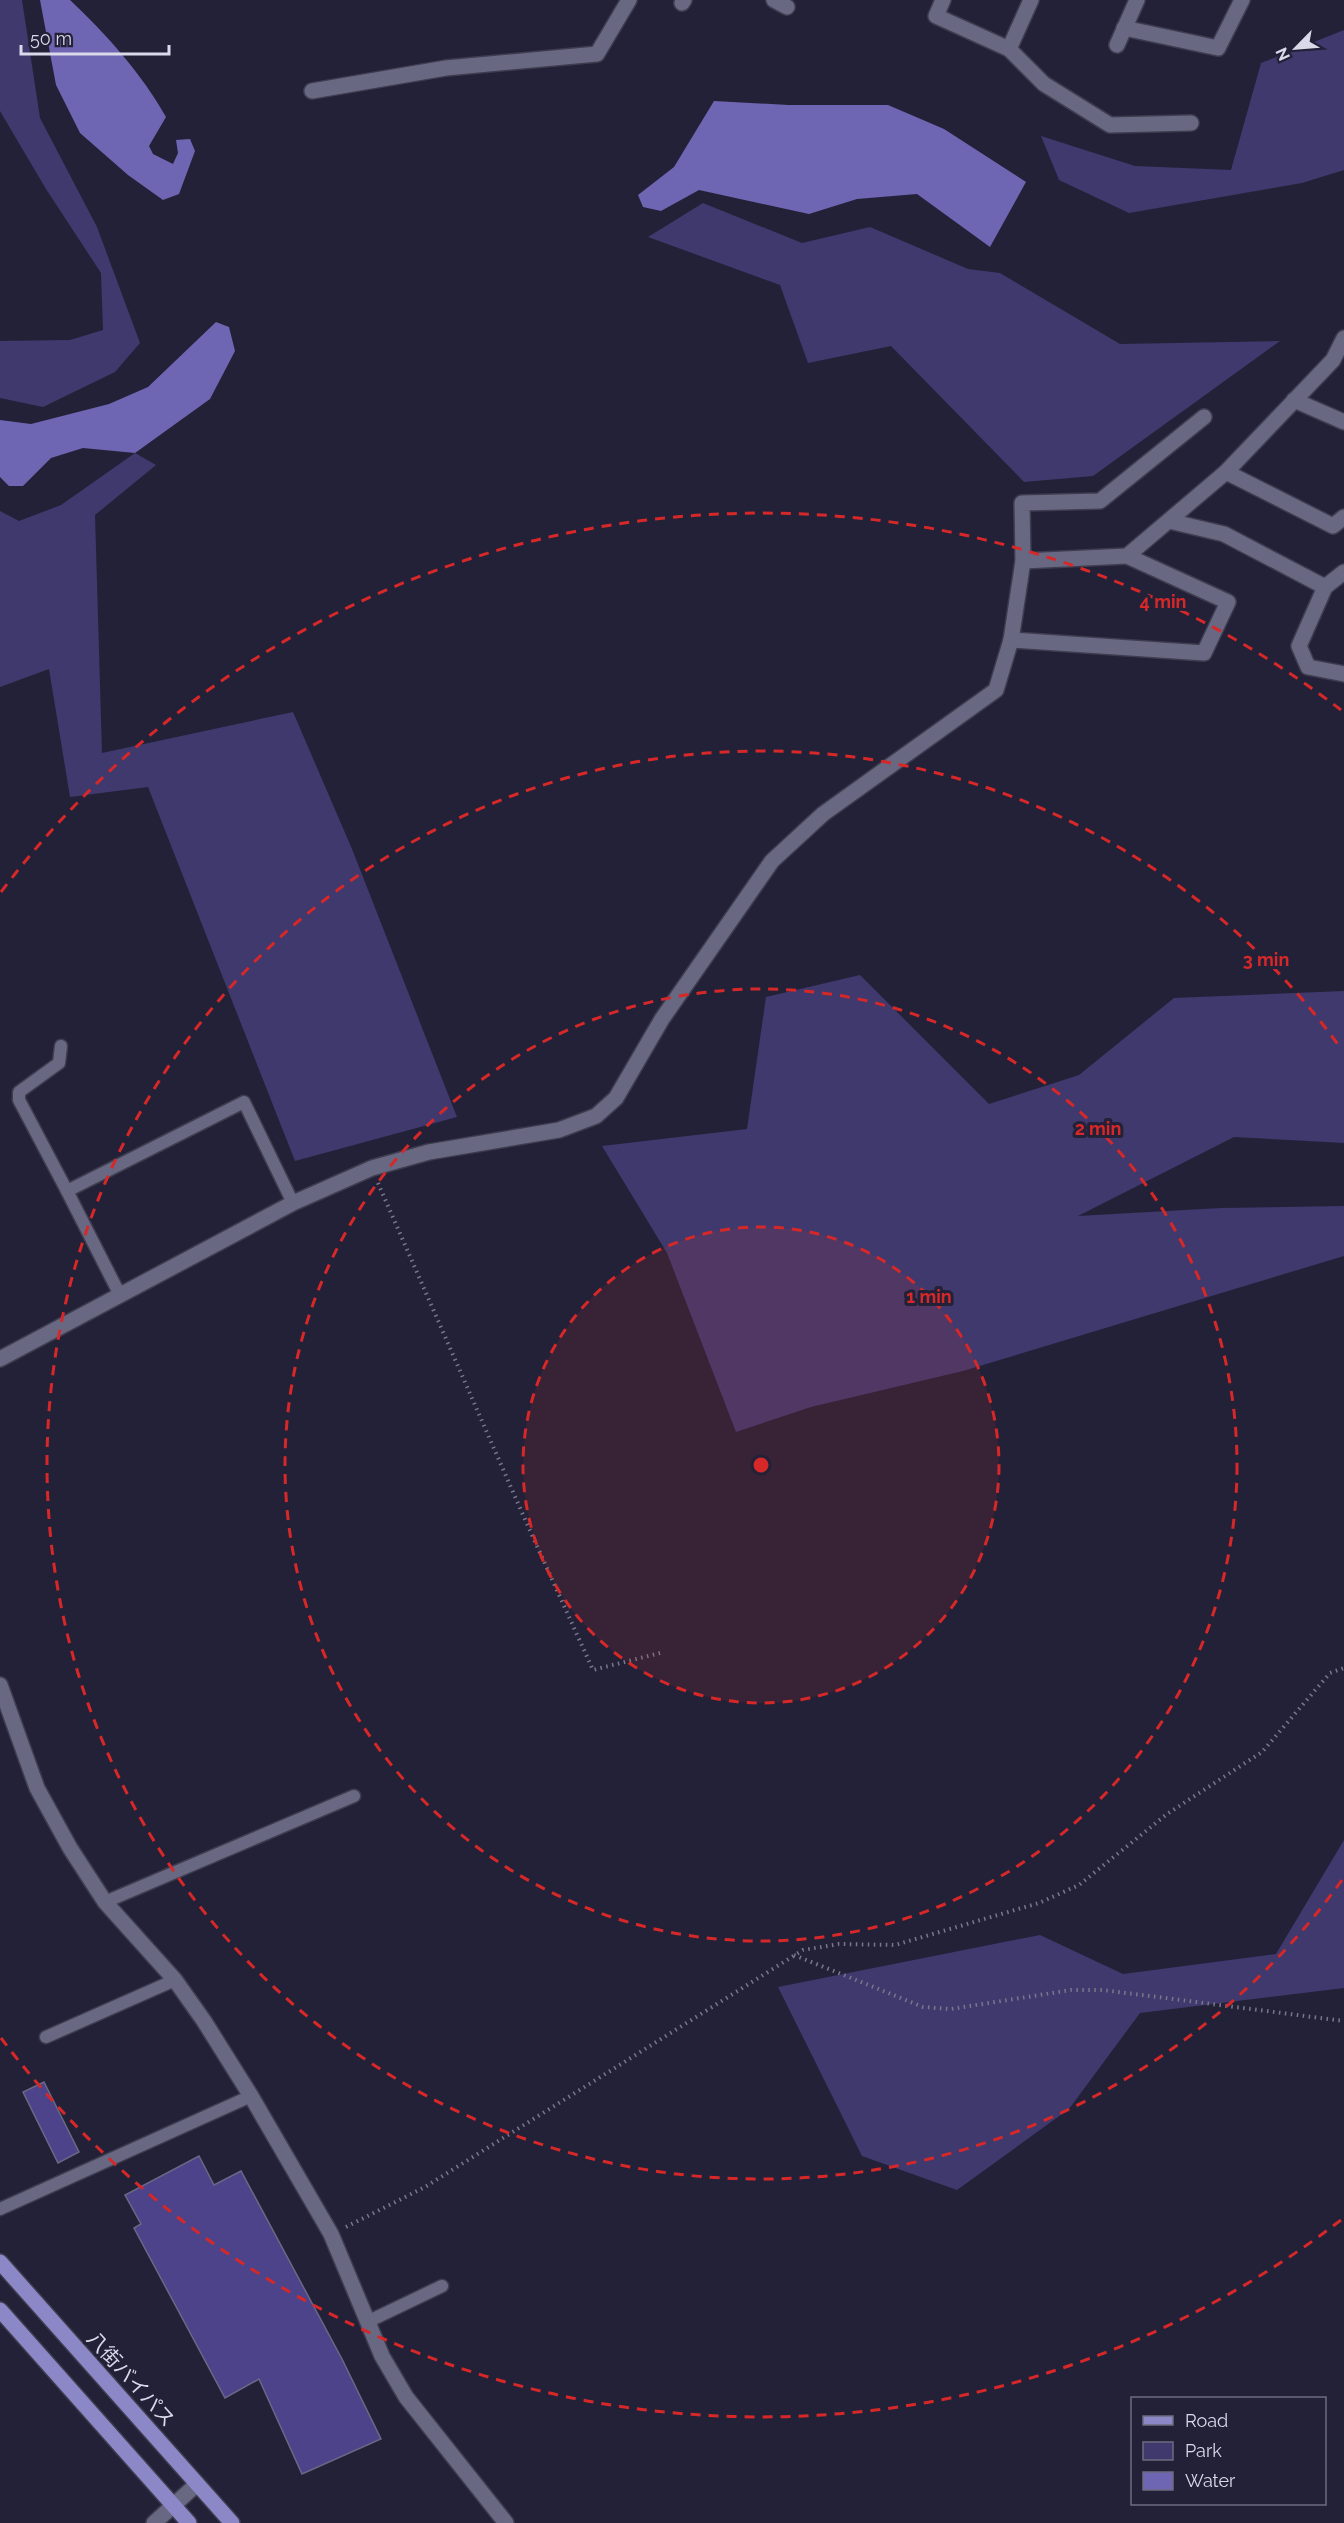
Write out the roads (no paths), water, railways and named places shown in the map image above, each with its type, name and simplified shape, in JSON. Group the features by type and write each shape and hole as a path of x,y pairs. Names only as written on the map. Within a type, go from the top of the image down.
{"main road":[{"name":"八街バイパス","path":"0,2262 232,2523"},
{"path":"0,2310 189,2523"}],"street":[{"path":"312,91 446,68 597,54 629,0"},
{"path":"943,0 936,16 1009,49 1044,84 1110,126 1191,123"},
{"path":"1009,49 1032,0"},
{"path":"1116,45 1137,0"},
{"path":"1124,28 1218,48 1242,0"},
{"path":"1127,556 1226,472 1333,360 1344,338"},
{"path":"1294,399 1344,422"},
{"path":"0,1359 293,1203 372,1168 429,1152 559,1130 596,1116 616,1098 662,1019 772,861 823,814 996,690 1011,640 1023,561 1022,503 1100,501 1204,417"},
{"path":"1226,472 1333,526 1344,517"},
{"path":"1169,521 1224,534 1325,587"},
{"path":"1011,640 1204,653 1228,602 1127,556 1023,561"},
{"path":"1344,572 1325,587 1299,646 1308,667 1344,674"},
{"path":"1,1690 38,1788 70,1848 105,1902 175,1980 251,2096 331,2234 382,2356 406,2397 507,2523"},
{"path":"154,2523 196,2484"}],"lane":[{"path":"61,1046 59,1063 19,1092 19,1100 120,1295"},
{"path":"67,1191 244,1102 293,1203"},
{"path":"105,1902 354,1796"},
{"path":"46,2037 175,1980"},
{"path":"0,2209 251,2096"},
{"path":"367,2322 442,2286"}],"water":[{"path":"40,0 70,0 135,70 166,117 149,146 153,154 173,164 178,153 176,140 190,139 195,151 179,194 163,200 128,175 80,133 56,85"},
{"path":"714,101 789,105 888,105 944,129 1026,182 990,247 917,194 857,199 809,214 699,190 661,211 643,207 638,195 674,167"},
{"path":"216,322 229,327 235,351 210,399 135,453 83,448 51,458 23,486 9,486 0,477 0,420 31,424 109,404 148,387"}]}
